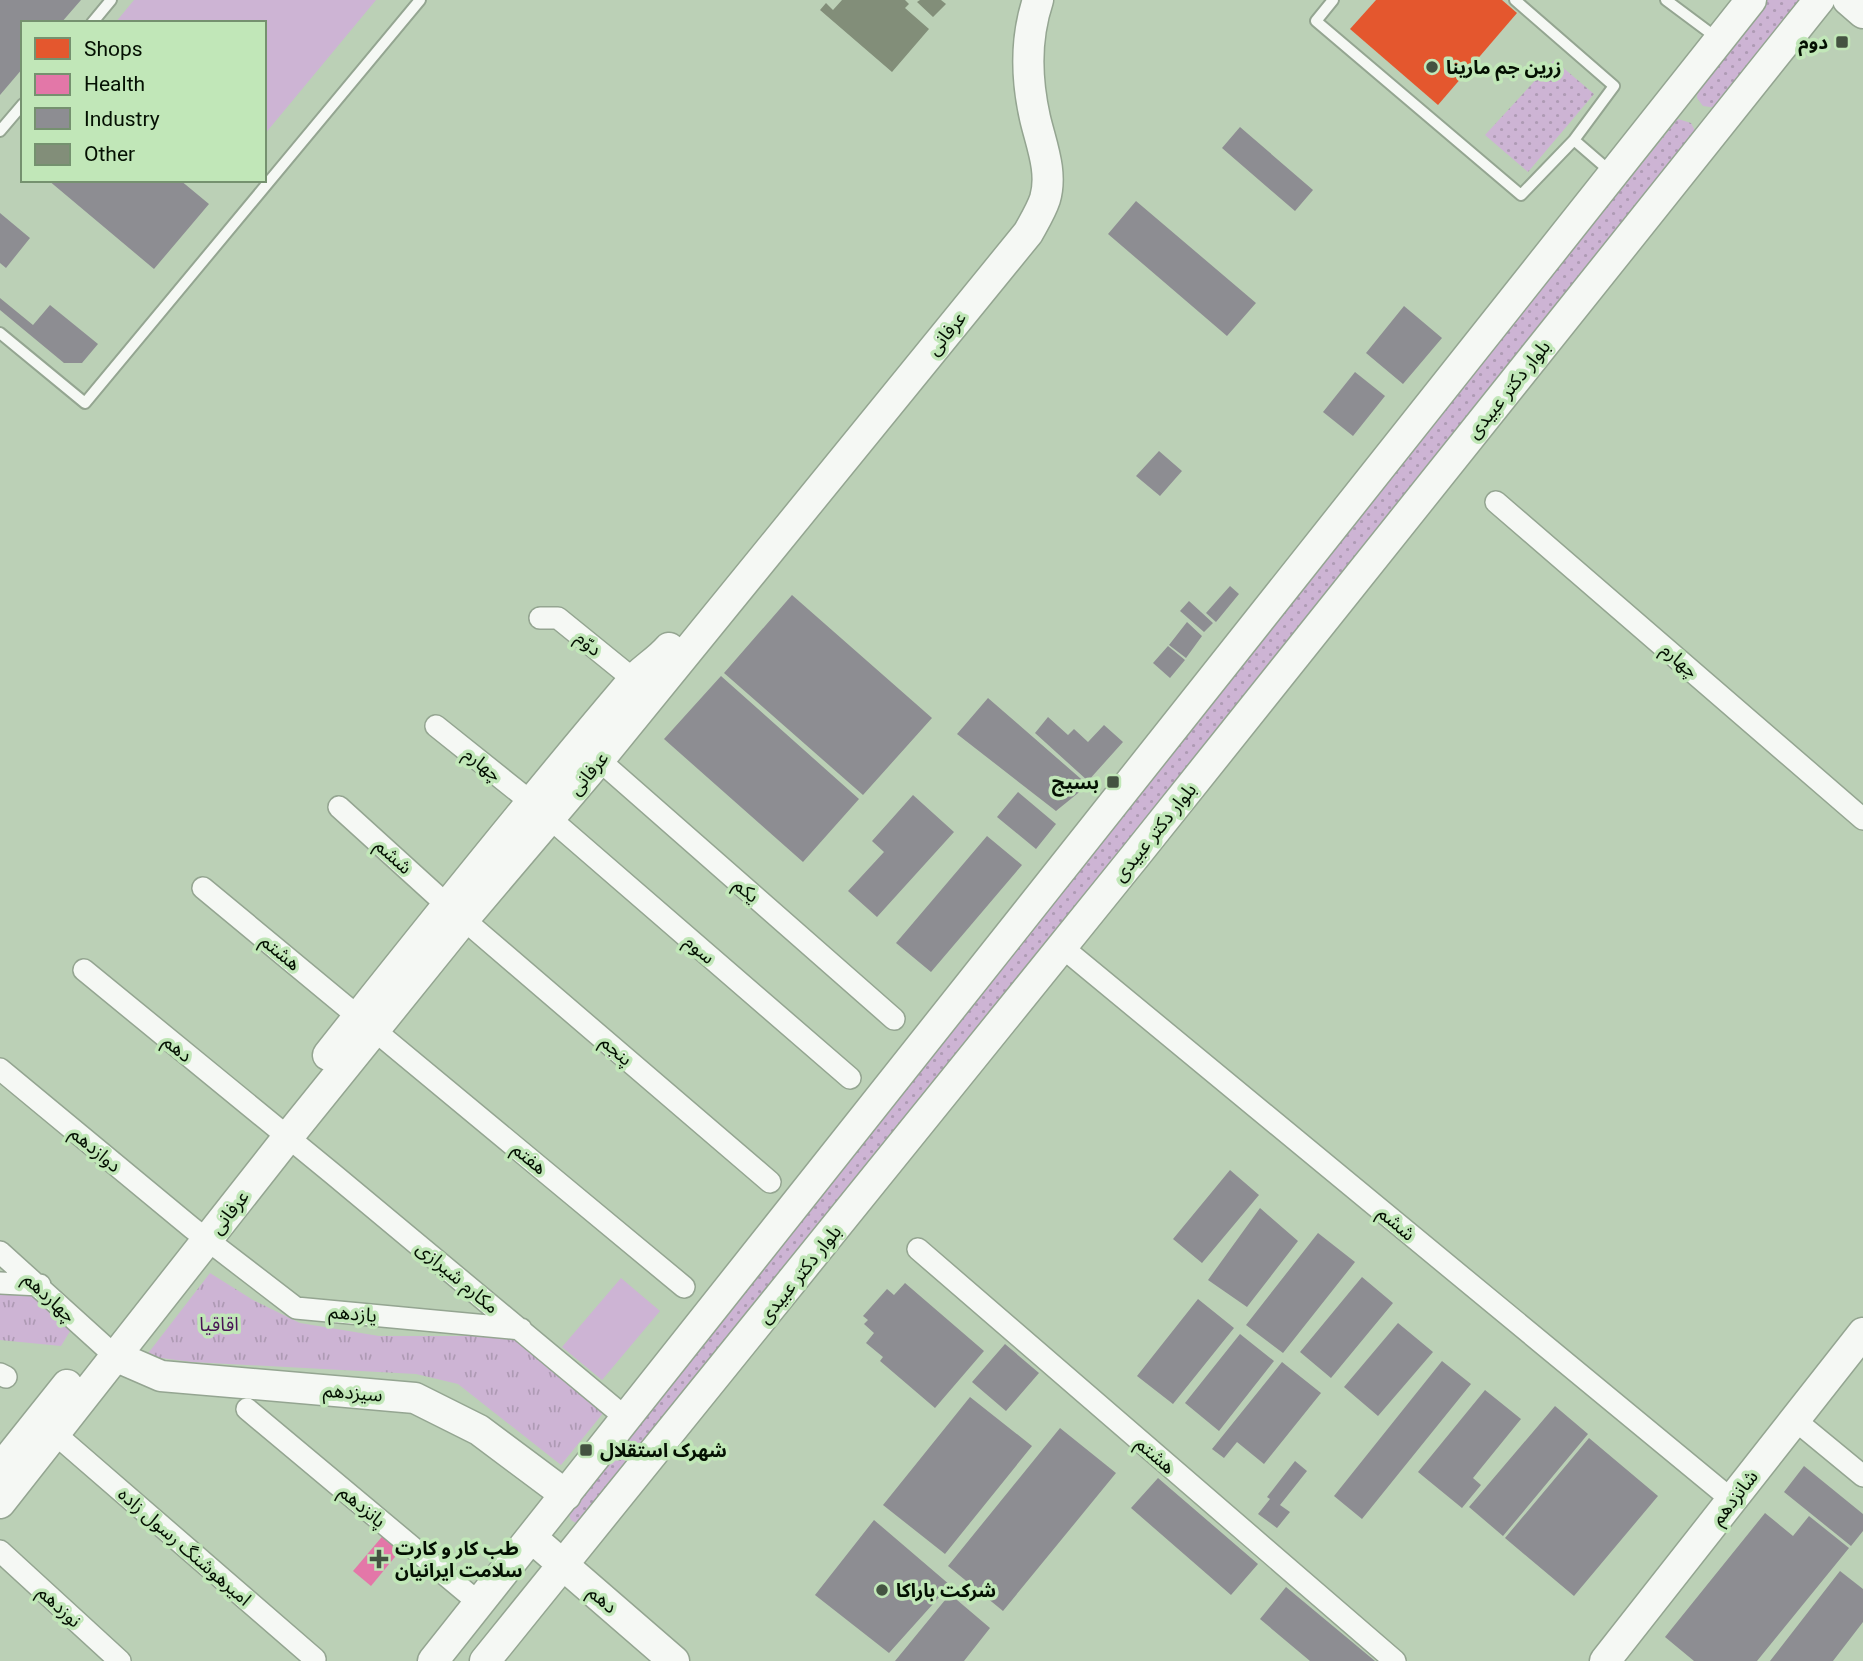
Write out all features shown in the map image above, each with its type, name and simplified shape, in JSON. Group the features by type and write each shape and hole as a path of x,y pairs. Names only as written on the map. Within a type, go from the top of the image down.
{"main road":[{"name":"عرفانی","path":"642,687 660,659 988,269 1028,216 1041,184 1037,150 1015,94 1010,41 1025,0"},
{"name":"عرفانی","path":"0,1503 47,1427 107,1349 456,912 642,687 1028,233 1046,197 1046,157 1035,118 1027,68 1031,22 1038,0"},
{"path":"433,1661 1751,0"},
{"name":"بلوار دکتر عبیدی","path":"485,1661 1062,947 1819,0"},
{"path":"1848,0 1863,13"},
{"name":"شانزدهم","path":"1605,1661 1863,1333"},
{"name":"سیزدهم","path":"107,1349 161,1376 415,1398 479,1430 566,1495"},
{"name":"عرفانی","path":"0,1469 47,1427"},
{"name":"دهم","path":"532,1538 674,1661"}],"street":[{"name":"چهارم","path":"1496,502 1863,818"},
{"name":"دوّم","path":"540,618 558,618 642,687"},
{"name":"چهارم","path":"436,726 540,811"},
{"name":"یکم","path":"590,752 894,1019"},
{"name":"ششم","path":"339,807 456,912"},
{"name":"سوم","path":"540,811 850,1078"},
{"name":"هشتم","path":"203,888 368,1022"},
{"name":"پنجم","path":"456,912 770,1182"},
{"name":"ششم","path":"1062,947 1732,1500"},
{"name":"دهم","path":"84,971 280,1131"},
{"name":"هفتم","path":"368,1022 684,1287"},
{"name":"دوازدهم","path":"0,1069 199,1234"},
{"name":"مکارم شیرازی","path":"280,1131 626,1419"},
{"name":"یازدهم","path":"199,1234 296,1308 521,1329"},
{"name":"هشتم","path":"918,1249 1395,1661"},
{"name":"چهاردهم","path":"0,1252 40,1285 107,1349"},
{"path":"0,1283 40,1285"},
{"name":"پانزدهم","path":"247,1409 479,1603"},
{"path":"1795,1420 1863,1476"},
{"name":"امیرهوشنگ رسول زاده","path":"47,1427 315,1659"},
{"name":"نوزدهم","path":"0,1551 120,1661"}],"lane":[{"path":"94,21 111,0"},
{"path":"0,333 85,402 420,0"},
{"path":"1333,0 1316,21 1521,195 1574,140 1614,86 1515,0"},
{"path":"1666,0 1719,40"},
{"path":"0,131 21,106"},
{"path":"1574,140 1614,174"}],"green space":[{"path":"134,0 376,0 266,133 266,21 117,21"},
{"path":"1766,0 1804,0 1717,108 1703,106 1697,98 1698,88"},
{"path":"1554,60 1594,94 1528,172 1485,135"},
{"path":"1678,119 1691,123 1695,131 1693,140 578,1524 571,1520 568,1512 1055,894"},
{"name":"اقاقیا","path":"210,1273 253,1300 300,1323 379,1336 492,1336 514,1339 604,1412 561,1465 458,1384 416,1374 192,1362 146,1356"},
{"path":"621,1278 660,1311 602,1380 562,1347"},
{"path":"28,1291 72,1328 61,1346 0,1340 0,1293"}],"building: Shops":[{"name":"زرین جم مارینا","path":"1376,0 1502,0 1517,13 1438,105 1350,29"}],"building: Health":[{"name":"طب کار و کارت سلامت ایرانیان","path":"386,1532 404,1546 371,1586 353,1571"}],"building: Industry":[{"path":"0,0 81,0 63,21 21,21 21,70 0,95"},
{"path":"1240,127 1313,190 1295,211 1222,148"},
{"path":"50,182 182,182 209,204 154,269"},
{"path":"1136,201 1256,303 1227,336 1108,234"},
{"path":"0,213 30,238 6,268 0,263"},
{"path":"0,298 33,325 50,305 98,344 82,363 64,363 0,310"},
{"path":"1404,306 1442,338 1403,384 1366,353"},
{"path":"1355,372 1385,396 1353,436 1323,412"},
{"path":"1159,451 1182,471 1160,496 1136,476"},
{"path":"1230,586 1239,594 1216,622 1206,613"},
{"path":"792,595 932,718 863,795 724,673"},
{"path":"1189,601 1213,623 1204,632 1180,611"},
{"path":"1187,622 1202,636 1186,658 1169,645"},
{"path":"1168,646 1185,660 1170,678 1153,663"},
{"path":"721,676 859,799 803,862 664,739"},
{"path":"988,698 1088,785 1056,811 957,734"},
{"path":"1048,717 1068,735 1074,729 1088,742 1104,725 1123,742 1088,781 1035,733"},
{"path":"1018,792 1056,824 1036,849 997,817"},
{"path":"913,795 954,832 877,917 848,891 884,852 872,841"},
{"path":"987,836 1022,865 931,972 896,943"},
{"path":"1230,1170 1259,1195 1202,1263 1173,1239"},
{"path":"1260,1208 1298,1241 1247,1307 1208,1280"},
{"path":"1318,1233 1355,1262 1283,1353 1246,1325"},
{"path":"1362,1277 1393,1303 1331,1378 1300,1352"},
{"path":"905,1283 984,1351 935,1408 880,1361 883,1357 866,1343 874,1333 864,1324 868,1320 863,1316 887,1289 894,1295"},
{"path":"1198,1299 1234,1328 1173,1404 1137,1376"},
{"path":"1398,1323 1433,1352 1378,1416 1344,1387"},
{"path":"1240,1334 1274,1361 1219,1431 1185,1403"},
{"path":"1005,1344 1039,1373 1006,1411 972,1382"},
{"path":"1442,1361 1471,1384 1362,1519 1334,1496"},
{"path":"1282,1362 1321,1393 1264,1464 1237,1442 1224,1458 1212,1449"},
{"path":"1485,1390 1521,1419 1473,1478 1481,1485 1462,1508 1418,1472"},
{"path":"970,1397 1032,1446 945,1554 883,1505"},
{"path":"1555,1406 1588,1434 1503,1536 1469,1507"},
{"path":"1060,1428 1116,1473 1003,1611 948,1566"},
{"path":"1589,1438 1658,1496 1574,1596 1505,1538"},
{"path":"1295,1461 1307,1471 1280,1505 1290,1512 1277,1528 1258,1514 1270,1499 1267,1497"},
{"path":"1804,1466 1863,1514 1863,1531 1851,1546 1784,1492"},
{"path":"1158,1478 1258,1564 1231,1595 1131,1508"},
{"path":"1765,1513 1793,1536 1809,1516 1849,1548 1757,1661 1694,1661 1665,1637"},
{"name":"شرکت باراکا","path":"874,1520 950,1585 889,1653 815,1595"},
{"path":"1840,1571 1863,1589 1863,1622 1833,1661 1770,1661"},
{"path":"1286,1587 1375,1661 1310,1661 1260,1619"},
{"path":"950,1594 990,1628 964,1661 895,1661"}],"building: Other":[{"path":"842,0 905,0 909,4 905,8 929,29 892,72 820,10 826,3 833,10"},
{"path":"941,0 946,4 933,17 917,2"}],"place":[{"name":"دوم","path":"1842,42"},
{"name":"زرین جم مارینا","path":"1432,67"},
{"name":"بسیج","path":"1113,782"},
{"name":"شهرک استقلال","path":"586,1450"},
{"name":"طب کار و کارت سلامت ایرانیان","path":"379,1559"},
{"name":"شرکت باراکا","path":"882,1590"}]}
